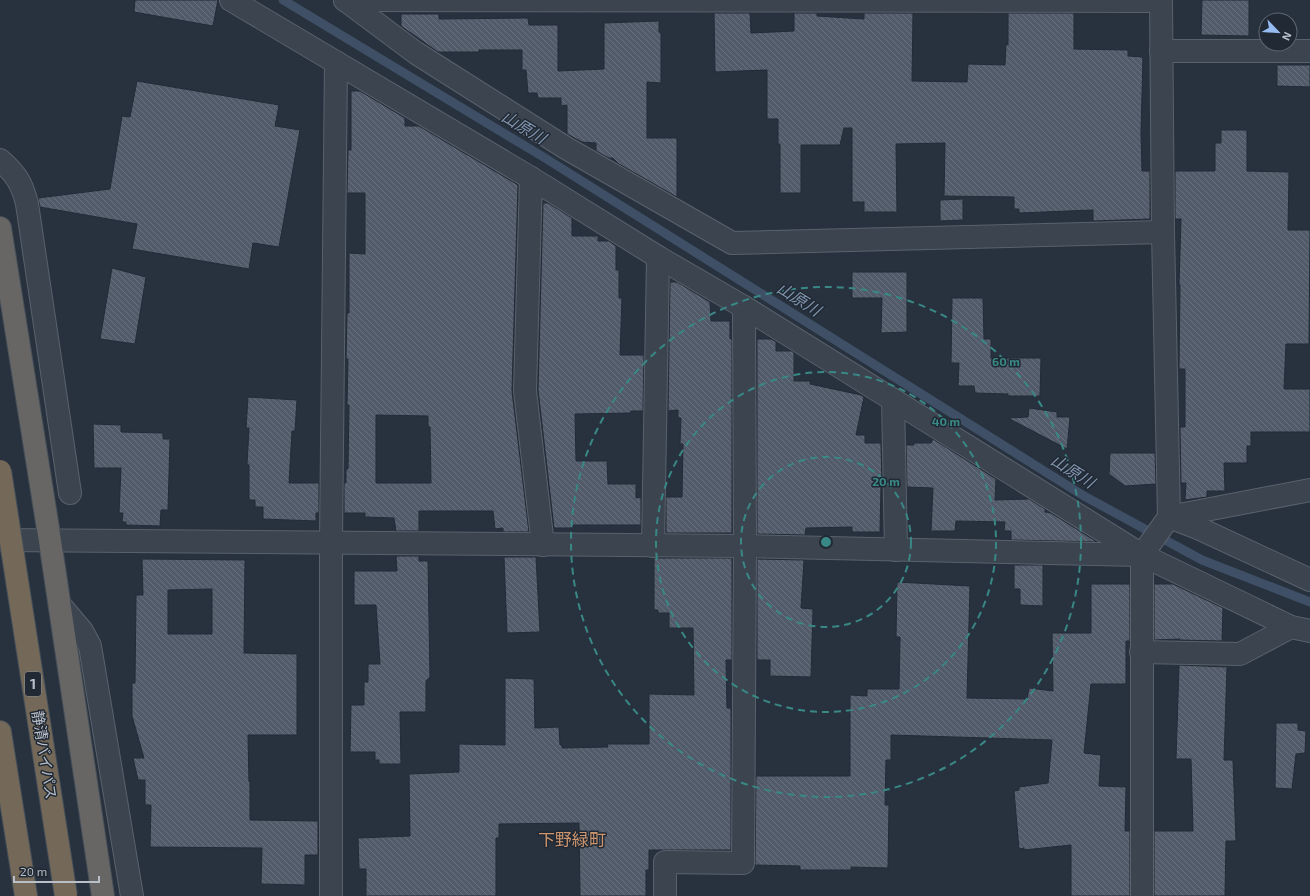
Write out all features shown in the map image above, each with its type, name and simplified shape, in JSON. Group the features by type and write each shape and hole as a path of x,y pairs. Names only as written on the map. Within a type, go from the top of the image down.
{"highway":[{"path":"0,228 60,605 103,896"},
{"name":"静清バイパス","path":"0,471 66,896"},
{"path":"0,732 26,896"}],"street":[{"path":"231,0 531,178 658,257 744,307 1142,555 1300,629"},
{"path":"345,0 1161,0 1163,232 1169,517 1142,555 1142,896"},
{"path":"345,0 416,53 553,140 732,243 1163,232"},
{"path":"1161,51 1310,51"},
{"path":"331,896 330,543 336,62"},
{"path":"0,160 11,170 24,188 70,493"},
{"path":"531,178 525,391 543,545"},
{"path":"653,546 658,257"},
{"path":"665,896 665,862 743,863 745,546 744,307"},
{"path":"37,457 56,396"},
{"path":"893,400 896,550"},
{"path":"1169,517 1310,490"},
{"path":"1169,517 1198,528 1310,580"},
{"path":"0,540 745,546 1142,555"},
{"path":"60,605 82,630 90,646 132,896"},
{"path":"1142,652 1240,654 1300,629"}],"building":[{"path":"135,0 218,0 213,26 134,12"},
{"path":"1202,0 1249,0 1249,36 1201,35"},
{"path":"714,13 750,13 751,33 794,31 794,13 817,13 817,16 864,19 864,13 913,13 912,81 967,82 968,64 1005,65 1006,44 1008,45 1008,13 1074,13 1074,49 1128,50 1128,56 1143,57 1141,133 1142,171 1150,171 1150,219 1093,221 1093,210 1019,213 1019,209 1014,209 1014,197 944,196 945,143 896,144 897,212 864,212 864,202 852,202 852,128 844,128 840,145 801,145 801,193 780,193 780,144 778,144 778,119 767,119 767,70 715,72"},
{"path":"401,14 439,14 439,19 528,18 529,25 558,25 558,71 604,69 604,23 659,21 659,32 661,33 661,83 647,82 647,138 677,138 677,197 619,164 613,158 609,158 596,151 596,143 582,142 567,134 567,105 561,106 561,98 538,98 537,93 528,93 526,70 522,70 522,50 438,52 401,26"},
{"path":"1277,65 1310,65 1310,87 1277,86"},
{"path":"137,81 279,105 275,126 300,130 279,247 253,243 249,269 132,249 137,224 40,207 38,198 110,189 122,116 130,117"},
{"path":"351,91 360,91 405,118 405,126 419,126 518,185 512,391 529,532 503,532 503,528 495,529 493,511 419,511 419,531 396,531 394,518 365,517 365,513 344,513 344,483 346,483 346,469 348,469 349,405 347,405 348,359 346,359 347,313 349,313 349,253 365,254 365,193 347,193 348,150 351,150","holes":["376,415 428,416 428,427 430,427 431,483 376,483"]},
{"path":"1221,130 1247,130 1247,171 1289,172 1288,230 1310,230 1309,344 1286,344 1284,389 1310,389 1310,432 1251,432 1251,446 1247,446 1247,463 1224,463 1225,491 1207,491 1207,497 1185,500 1186,483 1181,483 1180,427 1185,427 1185,369 1179,369 1181,219 1175,219 1175,171 1215,171 1215,143 1221,143"},
{"path":"963,199 963,220 940,221 940,200"},
{"path":"543,203 548,203 572,218 572,236 598,236 598,241 609,241 616,246 616,270 619,270 619,298 622,298 620,355 644,355 643,411 631,411 631,413 575,414 576,461 607,461 608,484 636,484 636,498 641,497 641,525 573,525 573,528 554,528 538,390"},
{"path":"112,268 146,277 135,344 100,339"},
{"path":"852,272 907,272 907,332 881,333 882,298 852,298"},
{"path":"670,282 677,282 710,302 711,321 730,321 730,339 732,339 732,533 666,533 666,497 682,497 683,444 680,444 681,418 678,418 678,410 668,411"},
{"path":"952,298 983,298 984,339 991,339 991,358 1041,358 1040,396 1008,396 1008,394 975,393 974,386 958,386 959,363 951,363"},
{"path":"757,339 771,339 776,342 776,351 792,351 794,353 794,381 810,381 810,384 861,395 864,397 856,435 865,435 865,443 881,443 882,486 880,532 852,532 852,527 806,528 805,535 757,534"},
{"path":"248,397 297,400 295,431 292,431 289,483 319,483 319,513 316,513 316,521 263,519 263,507 255,507 255,500 249,500 249,465 247,464 249,428 246,428"},
{"path":"1029,408 1057,412 1057,417 1070,417 1067,449 1008,418 1028,417"},
{"path":"93,424 121,425 121,432 163,433 163,439 170,439 168,510 161,510 160,526 126,525 126,522 122,522 123,513 119,513 121,468 94,468"},
{"path":"933,439 996,479 995,500 1029,499 1045,509 1045,512 1051,513 1097,542 1011,540 1011,531 1004,531 1005,522 956,521 955,531 931,531 933,488 907,487 906,445 914,445 914,443 931,443"},
{"path":"1110,453 1155,453 1156,484 1125,486 1109,474"},
{"path":"396,556 419,556 419,561 428,561 430,677 426,681 426,712 400,712 401,764 379,764 379,760 375,760 375,752 350,752 351,705 364,705 364,682 368,682 368,664 380,664 376,605 354,605 354,571 397,571"},
{"path":"504,557 536,557 540,632 507,633"},
{"path":"654,558 732,558 732,660 726,660 727,708 731,708 731,850 649,850 649,870 646,870 646,896 580,896 579,823 499,824 499,838 496,838 496,896 366,896 366,869 359,869 358,838 410,836 409,774 459,772 459,744 505,745 505,678 534,679 535,728 559,727 560,745 562,745 562,748 608,747 607,744 649,744 649,694 694,695 693,628 669,628 669,613 658,613 658,610 654,610"},
{"path":"142,559 245,560 244,653 297,654 297,735 248,735 250,820 318,821 318,855 305,855 305,885 261,884 262,848 150,847 151,805 145,805 145,780 138,780 133,758 144,758 132,716 132,683 135,683 136,595 143,595","holes":["212,589 212,634 168,634 168,590"]},
{"path":"757,559 804,560 801,608 813,609 811,677 770,676 770,660 757,660"},
{"path":"1014,565 1043,565 1043,606 1020,605 1020,589 1014,589"},
{"path":"897,582 970,586 967,698 1027,699 1029,688 1053,691 1052,633 1091,633 1091,584 1130,584 1130,641 1126,641 1126,684 1091,684 1084,753 1101,755 1099,786 1126,787 1125,831 1130,831 1130,896 1071,896 1071,845 1024,850 1024,848 1019,849 1014,791 1019,790 1019,787 1048,783 1052,740 891,735 891,760 886,760 885,805 889,805 888,868 851,867 851,870 800,870 800,866 755,865 756,776 850,776 850,695 867,696 867,689 899,689 900,637 896,637"},
{"path":"1154,584 1173,584 1223,608 1222,641 1179,640 1180,639 1154,640"},
{"path":"1179,665 1227,667 1224,760 1233,760 1236,841 1226,841 1225,896 1154,896 1154,831 1193,831 1191,759 1176,759"},
{"path":"1276,723 1298,723 1298,730 1306,731 1305,753 1296,754 1292,789 1275,788"}],"waterway":[{"name":"山原川","path":"283,0 545,158 1084,496 1202,560 1310,602"}],"district":[{"name":"下野緑町","path":"572,840"}]}
